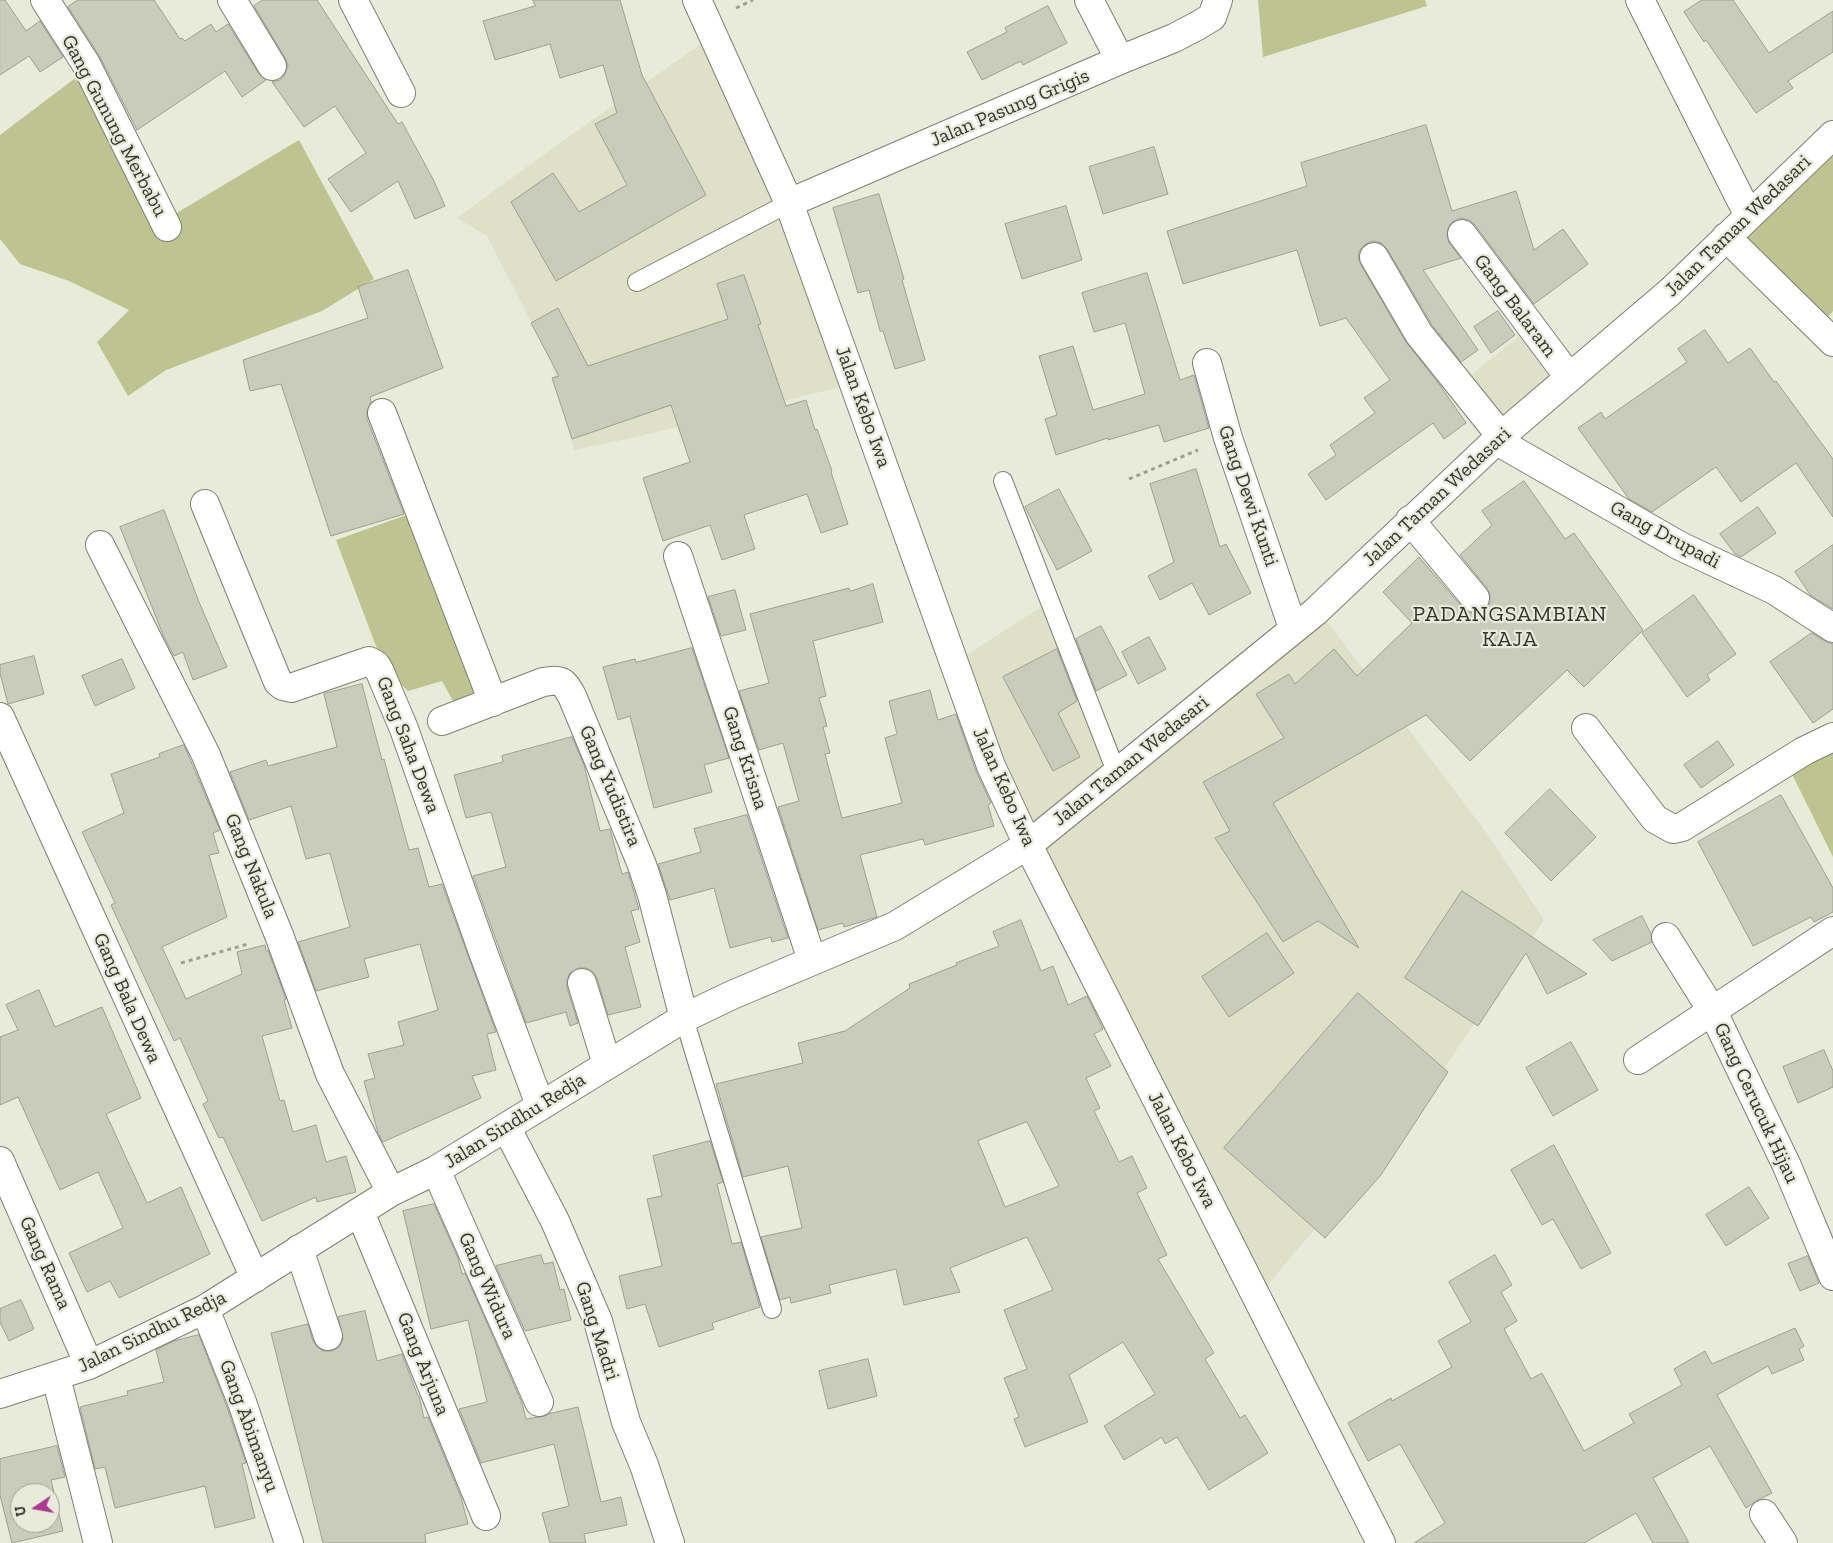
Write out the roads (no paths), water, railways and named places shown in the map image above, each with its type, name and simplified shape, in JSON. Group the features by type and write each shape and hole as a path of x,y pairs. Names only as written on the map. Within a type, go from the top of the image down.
{"street":[{"name":"Gang Gunung Merbabu","path":"45,0 86,64 167,227"},
{"path":"232,0 272,66"},
{"path":"353,0 401,93"},
{"name":"Jalan Kebo Iwa","path":"697,0 790,203 991,766 1028,844 1381,1543"},
{"path":"1089,0 1120,60"},
{"name":"Jalan Pasung Grigis","path":"790,203 1174,38 1212,17 1218,0"},
{"path":"1640,0 1749,216"},
{"name":"Jalan Taman Wedasari","path":"1028,844 1117,774 1293,628 1315,612 1410,520 1499,438 1670,292 1833,134"},
{"name":"Gang Balaram","path":"1462,234 1569,377"},
{"path":"1726,237 1833,342"},
{"path":"1374,257 1419,334 1499,438"},
{"name":"Gang Dewi Kunti","path":"1207,363 1228,438 1293,628"},
{"path":"382,413 493,702"},
{"name":"Gang Drupadi","path":"1499,438 1680,546 1774,590 1833,628"},
{"name":"Gang Saha Dewa","path":"205,504 278,682 283,686 291,688 370,661 376,664 404,729 483,952 540,1105"},
{"path":"1410,520 1475,598"},
{"name":"Gang Nakula","path":"100,545 206,755 280,935 330,1074 391,1192"},
{"name":"Gang Krisna","path":"678,556 812,960"},
{"name":"Gang Yudistira","path":"442,721 543,682 557,680 565,683 576,705 642,865 652,895 684,1018"},
{"name":"Gang Bala Dewa","path":"0,717 254,1278"},
{"path":"1586,728 1655,819 1673,829 1682,827 1804,752 1833,737"},
{"name":"Jalan Sindhu Redja","path":"0,1394 89,1365 205,1310 391,1192 436,1170 684,1018 812,960 895,926 1028,844"},
{"path":"1638,1060 1833,931"},
{"name":"Gang Cerucuk Hijau","path":"1666,937 1713,1012 1787,1166 1833,1276"},
{"path":"582,983 607,1064"},
{"name":"Gang Madri","path":"506,1127 555,1221 598,1321 626,1422 644,1465 670,1543"},
{"name":"Gang Rama","path":"0,1161 89,1365"},
{"name":"Gang Widura","path":"436,1170 539,1402"},
{"name":"Gang Arjuna","path":"360,1212 486,1516"},
{"path":"299,1249 328,1336"},
{"name":"Gang Abimanyu","path":"205,1310 242,1402 289,1543"},
{"path":"56,1376 98,1543"},
{"path":"1764,1514 1783,1543"}],"lane":[{"path":"637,282 790,203"},
{"path":"1003,481 1117,774"},
{"path":"684,1018 772,1309"}],"district":[{"name":"PADANGSAMBIAN KAJA","path":"1510,628"}]}
